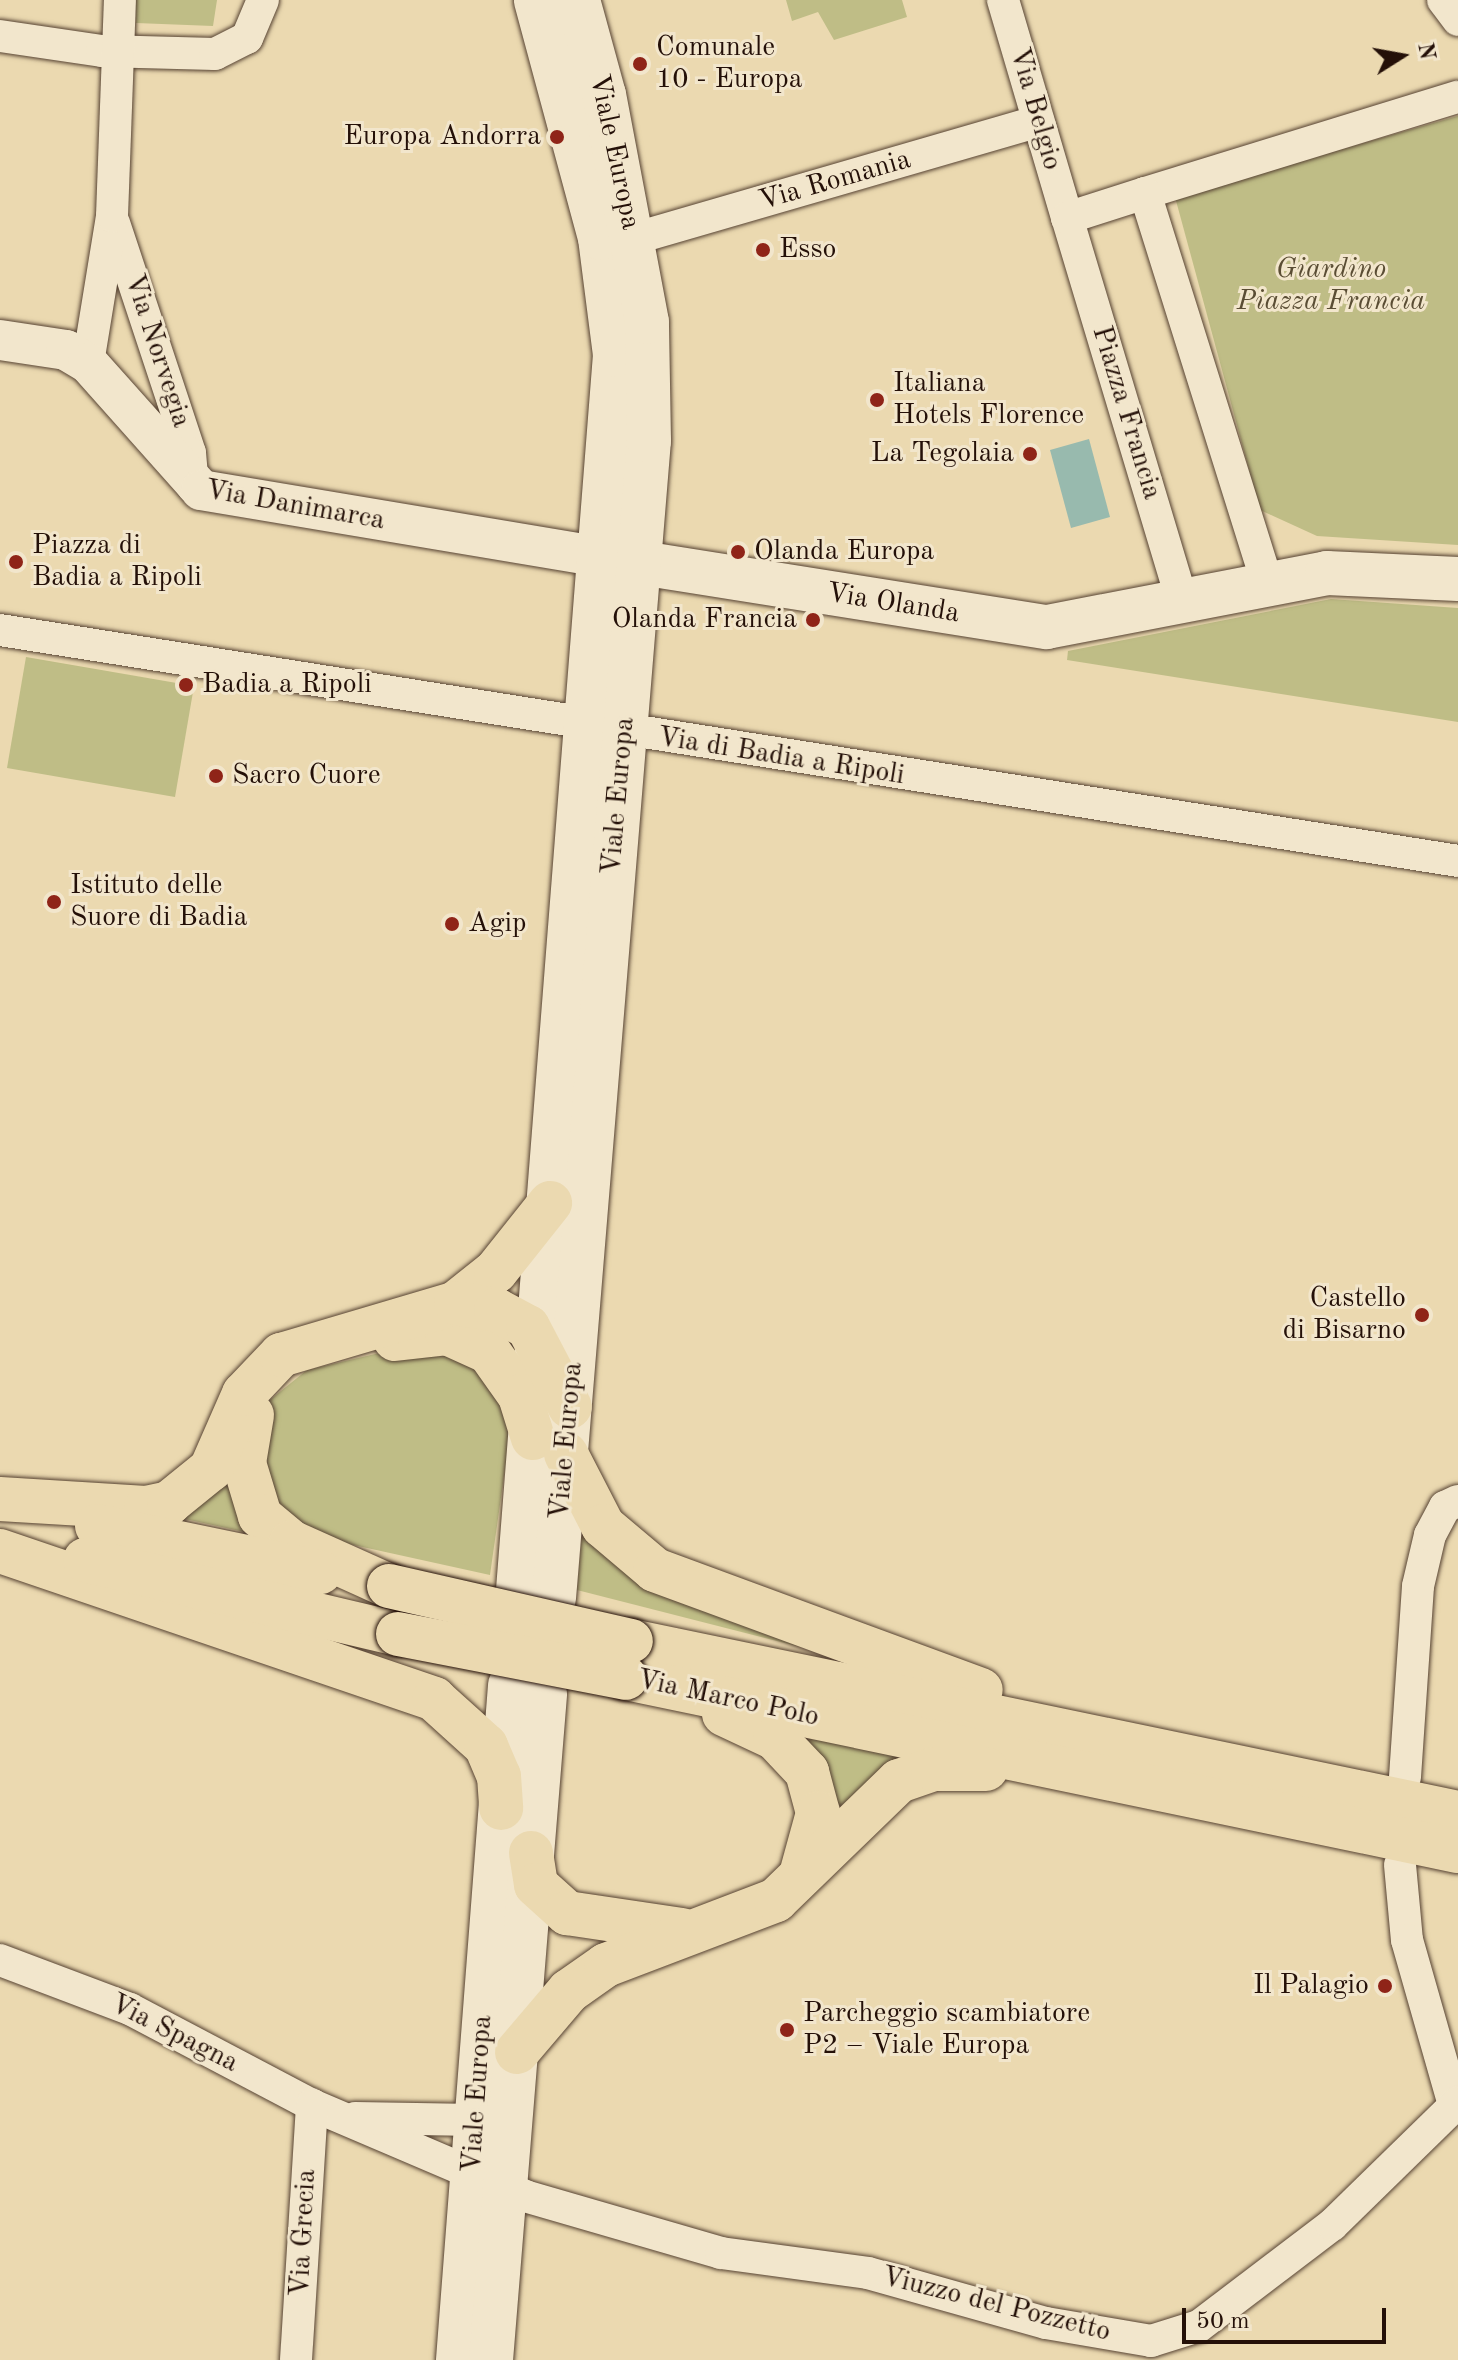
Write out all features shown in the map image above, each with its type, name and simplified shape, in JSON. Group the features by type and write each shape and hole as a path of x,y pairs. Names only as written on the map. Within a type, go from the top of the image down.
{"highway":[{"path":"0,1499 135,1508 169,1503 211,1469 244,1394 281,1355 456,1303 496,1271 550,1203"},
{"path":"456,1303 506,1313 541,1345 570,1407"},
{"path":"389,1586 291,1542 260,1516 246,1479 244,1443 267,1390 338,1353 447,1333 497,1360 549,1446 603,1526 655,1570 1110,1758"},
{"name":"Via Marco Polo","path":"0,1506 389,1586 629,1659 1110,1758 1458,1813"},
{"name":"Via Marco Polo","path":"0,1543 398,1634 629,1659"},
{"path":"0,1551 434,1699 486,1746 499,1776 501,1808"},
{"path":"629,1659 758,1727 798,1759 818,1813 813,1847 794,1887"},
{"path":"517,2052 579,1982 688,1931 759,1911 794,1887 875,1800 920,1772 1110,1758"},
{"name":"Via Marco Polo","path":"1110,1758 1458,1851"},
{"path":"531,1853 536,1885 567,1913 688,1931"}],"main road":[{"name":"Viale Europa","path":"536,0 609,289 622,560"},
{"name":"Viale Europa","path":"536,1594 549,1446 541,1345 550,1203 607,729 622,560 650,368 633,239 578,0"},
{"name":"Via Olanda","path":"622,560 1047,627 1183,604"},
{"path":"1183,604 1267,583 1327,573 1458,579"},
{"name":"Viale Europa","path":"549,1446 570,1407 607,729"},
{"name":"Viale Europa","path":"458,2360 489,2182 517,2052 531,1853 527,1690 501,1808 478,2109 489,2182 491,2360"}],"street":[{"name":"Via Norvegia","path":"88,363 112,216 120,0"},
{"path":"0,36 119,52 225,53 247,38 263,0"},
{"name":"Via Belgio","path":"1003,0 1067,218"},
{"path":"1443,0 1458,20"},
{"path":"1067,218 1458,97"},
{"name":"Via Romania","path":"633,239 1038,121"},
{"path":"1145,193 1267,583"},
{"name":"Via Norvegia","path":"112,216 190,453 193,487"},
{"name":"Piazza Francia","path":"1067,218 1183,604"},
{"name":"Via Danimarca","path":"0,340 61,349 88,363 193,487 622,560"},
{"name":"Via di Badia a Ripoli","path":"3,633 1458,861"},
{"path":"1405,1777 1418,1586 1430,1535 1445,1507 1458,1501"},
{"path":"1400,1865 1407,1940 1456,2104"},
{"name":"Via Spagna","path":"0,1960 130,2009 312,2105 489,2182"},
{"name":"Viuzzo del Pozzetto","path":"489,2182 721,2253 868,2273 1046,2323 1151,2341 1199,2326 1332,2225 1456,2104"},
{"name":"Via Grecia","path":"296,2360 312,2105"},
{"name":"Via Spagna","path":"344,2118 478,2109"}],"green space":[{"path":"136,0 217,0 213,26 136,23"},
{"path":"786,0 902,0 907,17 834,40 818,12 792,21"},
{"name":"Giardino Piazza Francia","path":"1458,116 1458,545 1317,536 1260,510 1175,197"},
{"path":"1331,599 1458,608 1458,722 1067,660 1068,651"},
{"path":"26,657 194,686 175,797 7,768"},
{"path":"422,1343 448,1346 495,1381 510,1434 490,1575 299,1533 274,1517 258,1429 271,1399 307,1370"},
{"path":"231,1462 254,1534 176,1517"},
{"path":"583,1523 828,1654 577,1590"},
{"path":"800,1734 918,1757 833,1825"}],"water":[{"path":"1089,439 1110,517 1071,528 1050,450"}],"place":[{"name":"Comunale 10 - Europa","path":"640,64"},
{"name":"Europa Andorra","path":"557,137"},
{"name":"Esso","path":"763,250"},
{"name":"Italiana Hotels Florence","path":"877,400"},
{"name":"La Tegolaia","path":"1030,454"},
{"name":"Olanda Europa","path":"738,552"},
{"name":"Piazza di Badia a Ripoli","path":"16,562"},
{"name":"Olanda Francia","path":"813,620"},
{"name":"Badia a Ripoli","path":"186,685"},
{"name":"Sacro Cuore","path":"216,776"},
{"name":"Istituto delle Suore di Badia","path":"54,902"},
{"name":"Agip","path":"452,924"},
{"name":"Castello di Bisarno","path":"1422,1315"},
{"name":"Il Palagio","path":"1385,1986"},
{"name":"Parcheggio scambiatore P2 – Viale Europa","path":"787,2030"}]}
